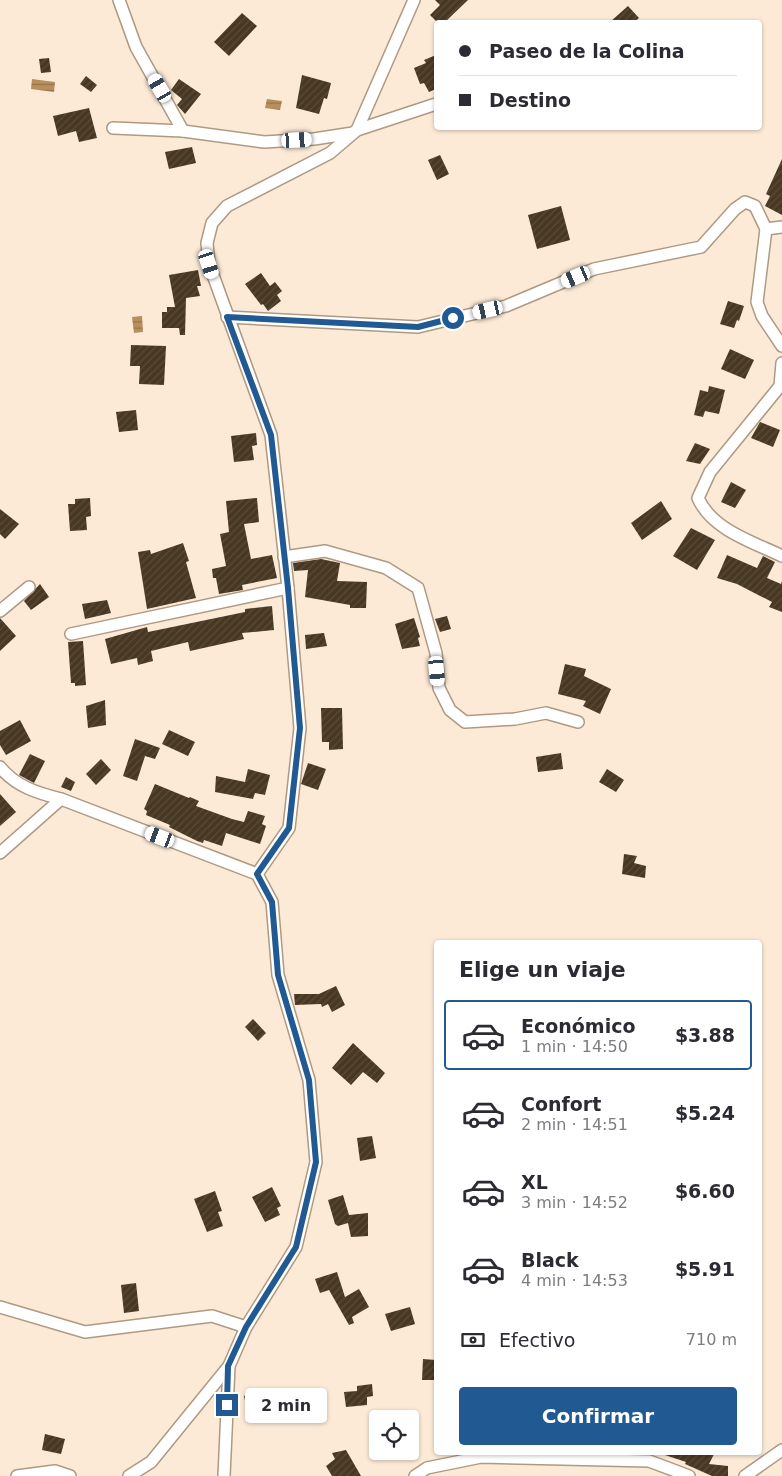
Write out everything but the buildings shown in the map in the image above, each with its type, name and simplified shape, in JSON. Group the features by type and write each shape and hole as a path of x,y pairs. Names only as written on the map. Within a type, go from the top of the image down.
{"street":[{"path":"119,0 136,47 183,131"},
{"path":"257,874 289,828 300,728 288,588 271,435 209,264 207,242 212,223 226,206 330,153 356,132 414,0"},
{"path":"113,128 183,131 264,142 314,139 356,132 434,105"},
{"path":"227,317 418,327 506,306 594,270 701,247 734,209 745,202 755,206 766,230 757,302 762,316 782,346"},
{"path":"766,230 782,227"},
{"path":"782,363 781,386 710,472 698,498 701,507 713,520 729,531 782,556"},
{"path":"284,558 325,551 386,568 418,588 436,654 439,688 450,710 465,722 515,719 546,714 578,722"},
{"path":"0,611 29,587"},
{"path":"71,634 288,588"},
{"path":"0,767 5,774 30,791 61,799 257,874 272,902 278,975 309,1080 316,1162 296,1247 246,1327 228,1366 151,1462 129,1476"},
{"path":"0,853 61,799"},
{"path":"0,1307 85,1332 212,1316 246,1327"},
{"path":"224,1476 228,1366"},
{"path":"745,1476 782,1450"},
{"path":"415,1476 427,1468 481,1457 649,1461 689,1476"},
{"path":"17,1476 55,1471 70,1476"}],"shaded area":[{"path":"32,79 55,82 54,92 31,89"},
{"path":"267,99 282,101 280,110 265,108"},
{"path":"142,316 143,332 134,333 132,317"}],"route":[{"path":"227,1405 228,1366 246,1327 296,1247 316,1162 309,1080 278,975 272,902 257,874 289,828 300,728 288,588 271,435 227,317 418,327 453,318"}]}
